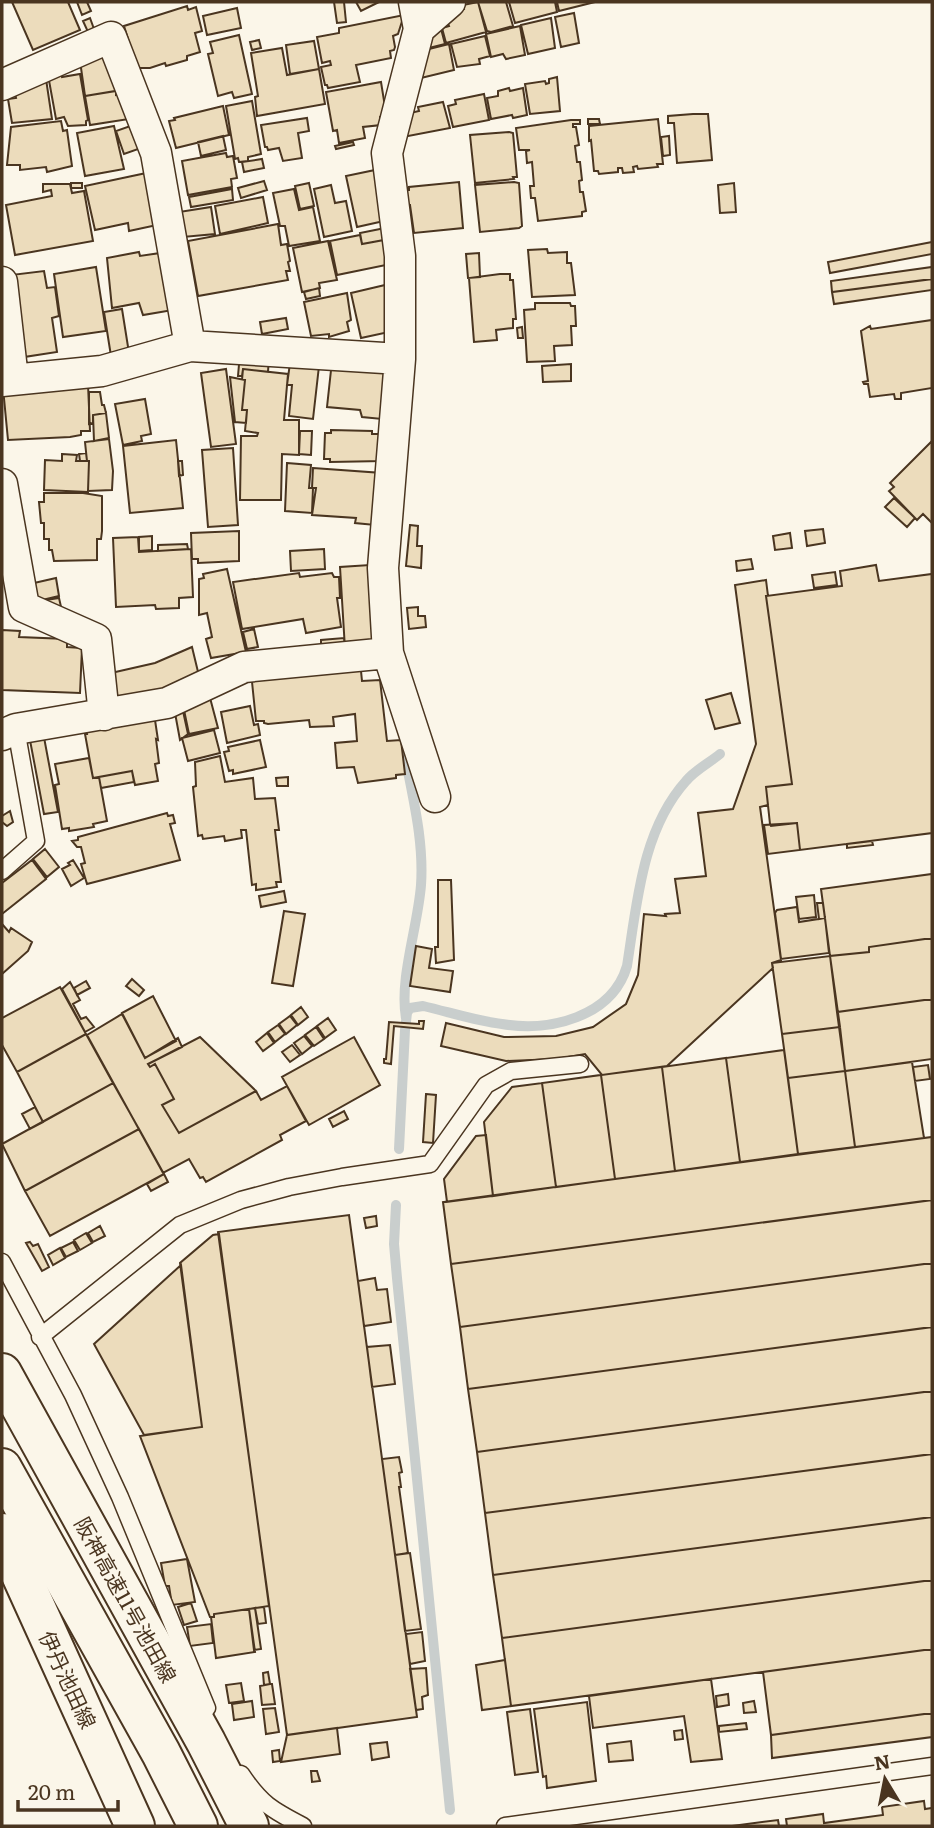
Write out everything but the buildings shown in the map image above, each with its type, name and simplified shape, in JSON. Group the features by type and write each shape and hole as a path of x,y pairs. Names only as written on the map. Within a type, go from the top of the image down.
{"main road":[{"name":"阪神高速11号池田線","path":"2,1373 200,1730 251,1810"},
{"path":"2,1468 161,1753 198,1826"},
{"name":"伊丹池田線","path":"2,1533 135,1826"}],"street":[{"path":"435,797 388,653 383,568 400,359 400,256 387,153 416,15 450,2"},
{"path":"2,85 111,37 156,153 190,346"},
{"path":"2,282 7,380 102,372 190,346 400,359"},
{"path":"2,484 24,607 96,639 104,715"},
{"path":"9,732 167,703 244,667 388,653"}],"lane":[{"path":"2,871 37,841 9,732"},
{"path":"40,1337 180,1225 241,1200 289,1187 430,1164 486,1085 511,1071 580,1064"},
{"path":"2,1262 73,1395 121,1497 251,1810 272,1826"},
{"path":"505,1826 932,1766"},
{"path":"251,1810 269,1808 303,1826"}],"waterway":[{"path":"399,1149 405,1030 410,1008 423,1006 472,1019 521,1026 559,1023 594,1009 608,998 627,966 638,893 660,822 671,800 686,781 720,754"},
{"path":"405,756 417,820 422,869 405,987 406,1018"},
{"path":"396,1205 394,1244 397,1278 450,1810"}]}
